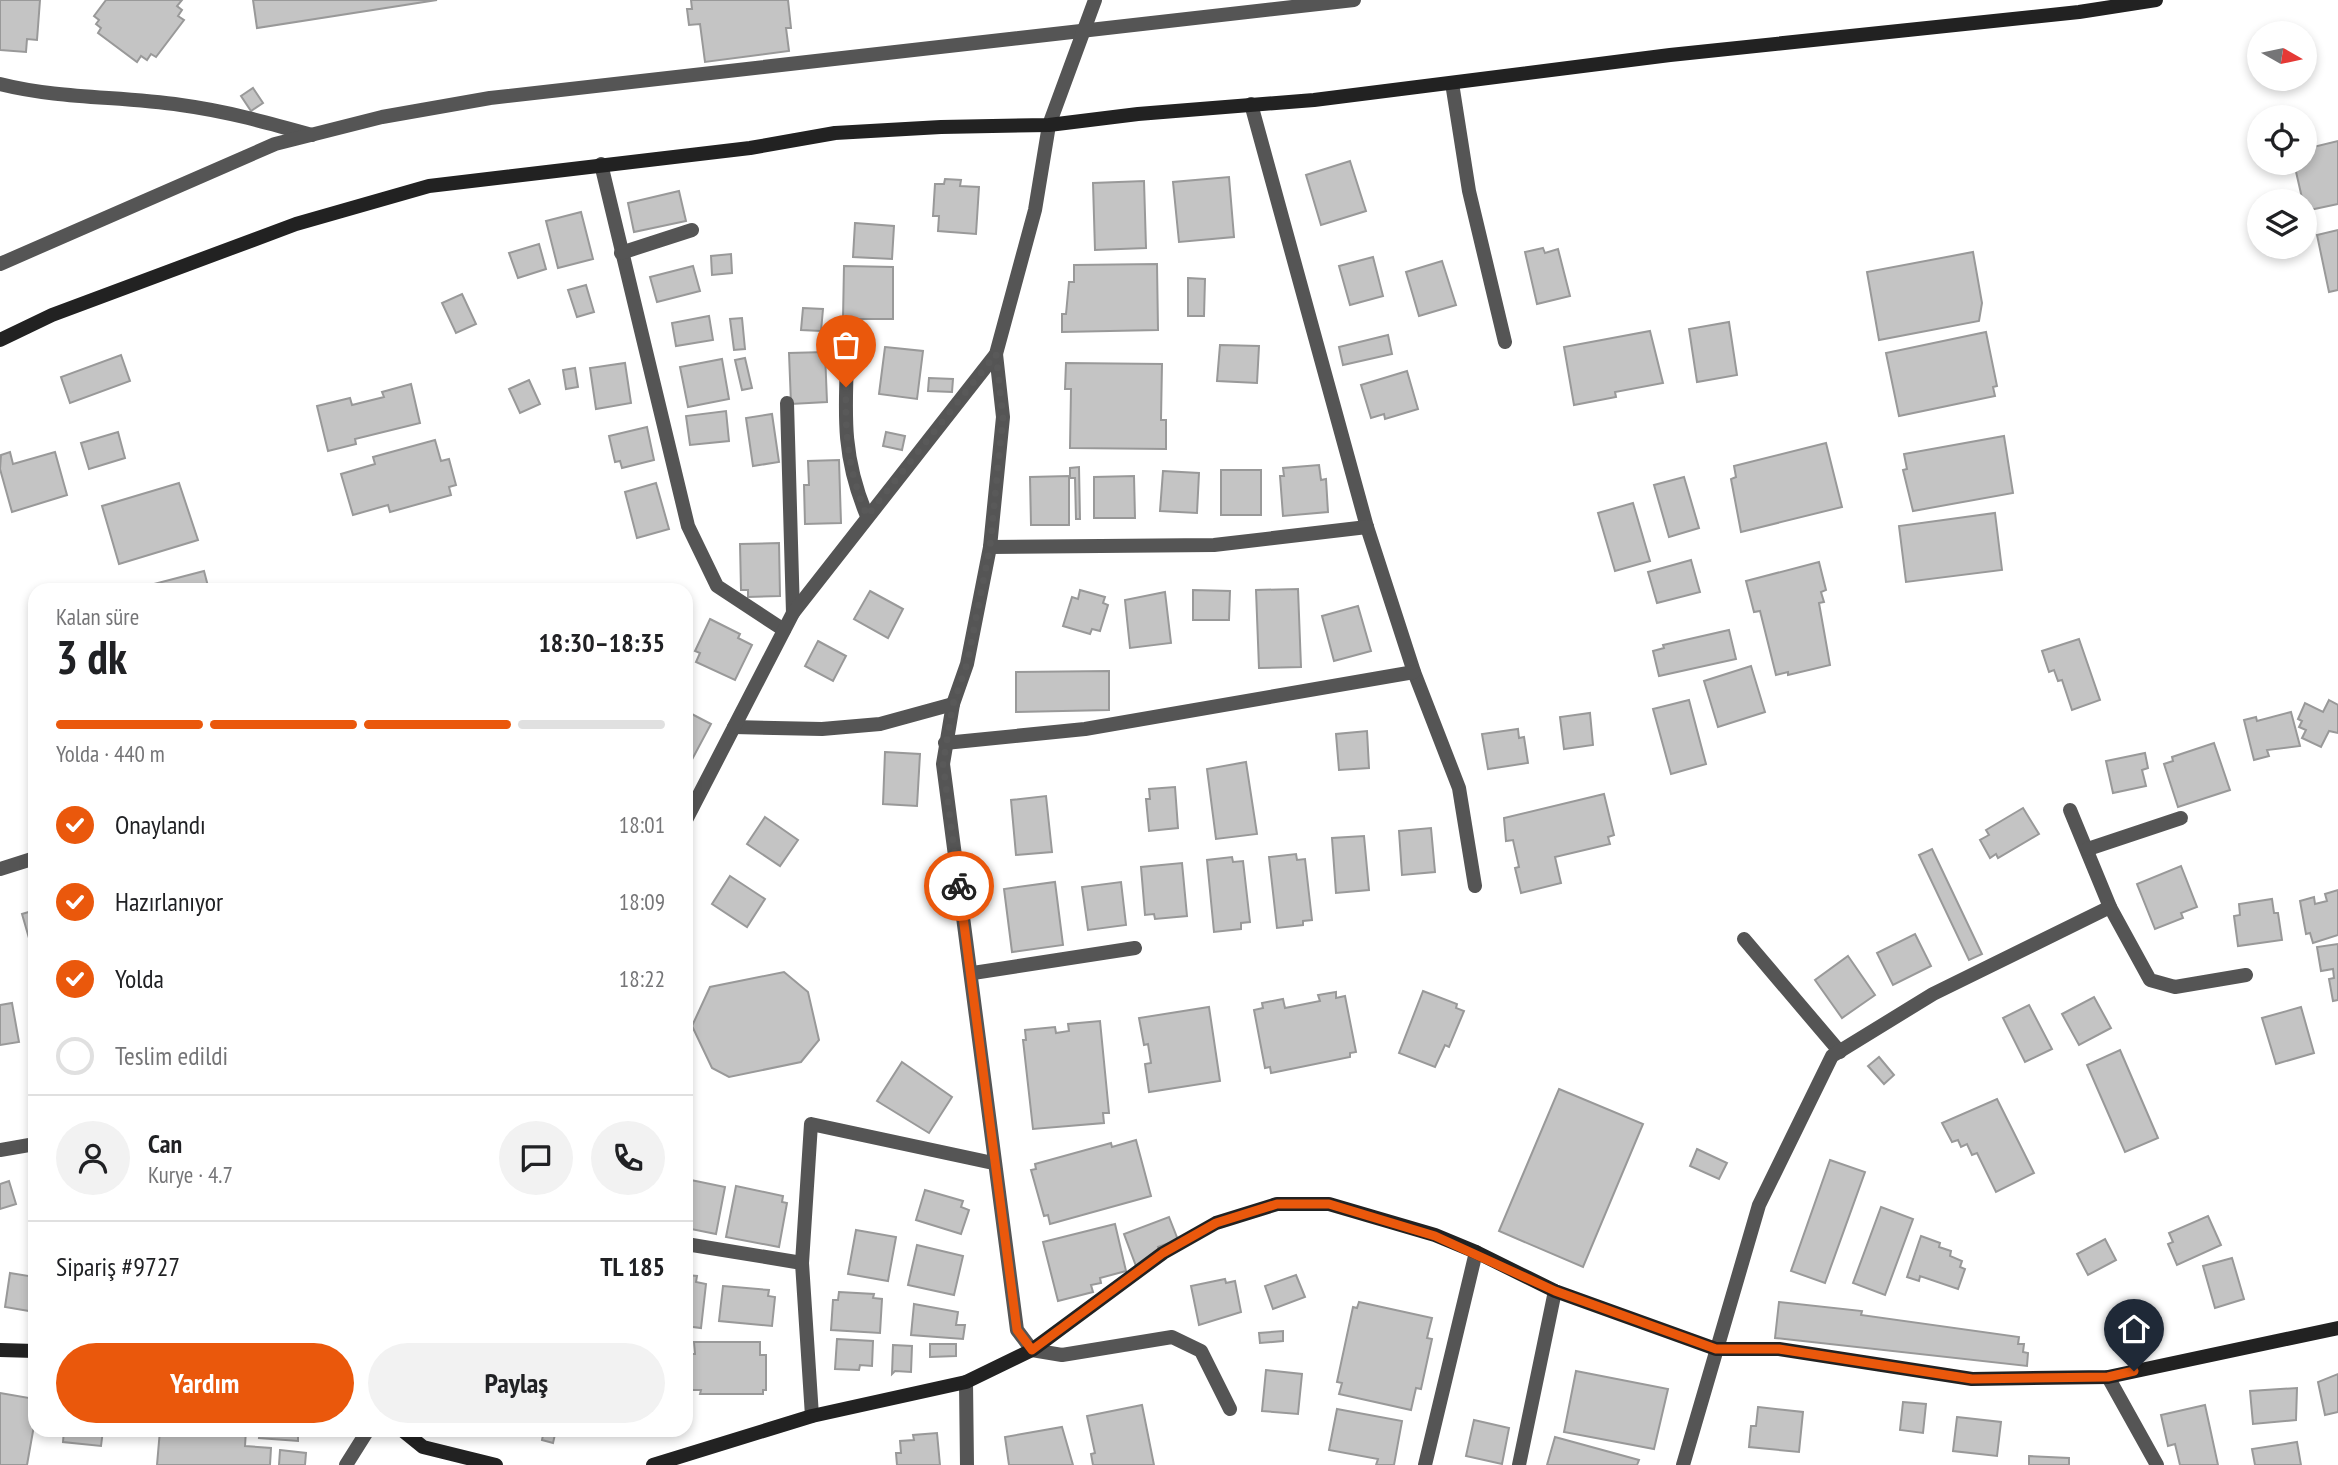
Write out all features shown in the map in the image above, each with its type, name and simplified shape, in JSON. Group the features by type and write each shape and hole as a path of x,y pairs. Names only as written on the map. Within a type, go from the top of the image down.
{"main road":[{"path":"0,340 52,316 296,224 429,186 750,148 835,134 941,127 1049,125 1452,83 1671,55 2079,12 2156,0"},
{"path":"653,1465 812,1416 965,1382 1032,1350 1163,1253 1216,1223 1277,1204 1329,1204 1435,1236 1476,1252 1555,1291 1716,1349 1779,1349 1972,1379 2108,1377 2338,1328"},
{"path":"0,1349 28,1351"},
{"path":"411,1437 424,1447 496,1465"}],"street":[{"path":"1095,0 1049,125 1034,210 996,354 1003,417 990,547 967,664 953,704 945,743 944,776 973,973 993,1163 1017,1330 1032,1350 1062,1354 1172,1337 1201,1351 1230,1409"},
{"path":"0,264 275,144 382,117 489,98 1354,0"},
{"path":"1452,83 1469,191 1505,342"},
{"path":"0,84 26,91 181,105 245,117 312,135"},
{"path":"1251,104 1367,527 1414,673 1459,788 1475,886"},
{"path":"601,164 688,526 717,586 784,630"},
{"path":"621,254 692,230"},
{"path":"848,334 845,440 855,489 867,516"},
{"path":"693,806 793,613 996,354"},
{"path":"787,403 793,613"},
{"path":"990,547 1214,545 1367,527"},
{"path":"945,743 1085,729 1414,673"},
{"path":"734,727 822,729 880,724 953,704"},
{"path":"2070,810 2110,907 2150,980 2175,987 2246,975"},
{"path":"2088,849 2181,818"},
{"path":"0,869 28,861"},
{"path":"1683,1465 1759,1205 1832,1056 1933,994 2110,907"},
{"path":"1744,939 1840,1052"},
{"path":"973,973 1135,948"},
{"path":"812,1416 802,1263 811,1124 993,1163"},
{"path":"0,1150 28,1145"},
{"path":"693,1245 802,1263"},
{"path":"1425,1465 1476,1252"},
{"path":"1518,1465 1555,1291"},
{"path":"2108,1377 2157,1465"},
{"path":"965,1382 967,1465"},
{"path":"346,1465 364,1437"}],"building":[{"path":"0,0 40,0 37,40 27,39 26,52 0,50"},
{"path":"106,0 182,0 177,6 182,10 178,16 184,20 156,57 151,54 147,60 141,56 137,62 98,33 101,28 96,24 99,20 94,16"},
{"path":"253,0 437,0 257,28"},
{"path":"691,0 788,0 791,28 786,28 789,51 705,62 700,24 689,25 687,9 692,9"},
{"path":"253,88 263,103 251,111 241,96"},
{"path":"2338,141 2338,204 2317,208 2317,189 2300,189 2297,175 2317,175 2317,146"},
{"path":"1350,161 1366,211 1321,225 1306,175"},
{"path":"1229,177 1234,237 1179,242 1173,182"},
{"path":"945,179 961,180 960,186 979,187 976,234 938,231 939,216 933,216 935,184 944,184"},
{"path":"1144,181 1146,248 1095,250 1093,183"},
{"path":"679,191 686,221 634,232 628,203"},
{"path":"581,212 593,259 558,268 546,221"},
{"path":"855,223 894,226 892,259 853,257"},
{"path":"2338,230 2338,290 2329,292 2317,235"},
{"path":"539,244 546,269 518,278 509,253"},
{"path":"1543,248 1545,253 1558,249 1570,296 1537,304 1525,252"},
{"path":"1973,252 1982,303 1979,321 1879,340 1867,272"},
{"path":"731,254 732,273 712,275 711,256"},
{"path":"1373,257 1383,296 1350,305 1339,266"},
{"path":"1442,261 1456,305 1419,316 1406,272"},
{"path":"1157,264 1158,330 1062,332 1062,314 1066,314 1069,282 1074,282 1074,265"},
{"path":"693,266 700,291 657,302 650,277"},
{"path":"844,266 893,267 893,319 843,319"},
{"path":"1188,278 1205,279 1204,316 1188,316"},
{"path":"586,285 594,312 577,317 568,290"},
{"path":"462,294 476,324 456,333 442,303"},
{"path":"803,308 823,309 821,331 801,330"},
{"path":"709,316 713,340 676,346 672,323"},
{"path":"742,318 745,349 734,350 730,319"},
{"path":"1729,322 1737,375 1697,382 1689,329"},
{"path":"1650,331 1663,383 1615,392 1616,397 1574,405 1564,347"},
{"path":"1986,332 1997,386 1993,387 1995,396 1899,416 1886,353"},
{"path":"1388,335 1392,354 1343,365 1339,347"},
{"path":"1220,345 1259,346 1257,383 1217,381"},
{"path":"885,347 923,351 917,399 879,394"},
{"path":"825,352 827,402 791,404 789,353"},
{"path":"121,355 130,381 70,403 61,377"},
{"path":"745,358 752,388 742,390 735,360"},
{"path":"722,359 729,399 688,407 680,367"},
{"path":"625,363 631,403 596,409 590,368"},
{"path":"1066,363 1162,364 1161,420 1166,420 1166,449 1070,448 1071,389 1065,389"},
{"path":"575,368 578,387 566,389 563,370"},
{"path":"1407,371 1418,409 1385,419 1384,414 1371,418 1361,385"},
{"path":"929,378 953,379 952,392 928,391"},
{"path":"529,380 540,404 520,413 509,389"},
{"path":"411,384 420,423 355,439 356,444 328,451 317,406 350,398 352,405 384,397 382,392"},
{"path":"726,411 729,441 690,445 686,416"},
{"path":"772,414 779,462 753,466 746,418"},
{"path":"647,427 654,460 622,468 620,461 615,462 609,436"},
{"path":"118,432 125,458 89,469 81,443"},
{"path":"886,432 905,436 902,450 883,446"},
{"path":"2004,436 2013,493 1913,511 1903,470 1907,469 1904,454"},
{"path":"435,440 441,461 449,459 456,485 449,487 451,495 390,512 388,505 353,515 341,474 375,464 373,457"},
{"path":"1826,443 1842,507 1741,532 1731,479 1736,477 1734,466"},
{"path":"10,452 13,464 55,452 67,495 12,512 0,469 1,455"},
{"path":"839,460 841,523 805,524 804,485 809,485 808,461"},
{"path":"1319,465 1321,480 1326,479 1328,512 1283,516 1280,476 1284,476 1283,468"},
{"path":"1079,467 1080,519 1076,519 1075,478 1070,478 1070,468"},
{"path":"1221,470 1261,470 1261,515 1221,515"},
{"path":"1163,471 1199,473 1197,513 1160,511"},
{"path":"1069,476 1069,525 1031,525 1030,477"},
{"path":"1134,476 1135,518 1094,518 1094,477"},
{"path":"1684,477 1699,528 1669,537 1654,485"},
{"path":"179,483 198,540 119,564 102,506"},
{"path":"656,483 669,529 637,538 625,492"},
{"path":"1633,503 1650,561 1615,571 1598,513"},
{"path":"1995,513 2002,570 1906,582 1899,526"},
{"path":"779,543 780,596 748,597 748,590 741,590 740,544"},
{"path":"1691,560 1700,592 1657,603 1648,572"},
{"path":"1819,562 1826,590 1821,592 1824,602 1819,603 1830,665 1788,675 1788,672 1776,675 1760,611 1754,612 1746,581"},
{"path":"204,571 207,583 158,583"},
{"path":"1298,589 1301,667 1259,668 1256,590"},
{"path":"1080,590 1105,597 1103,603 1108,605 1100,631 1092,629 1090,634 1063,626 1072,597 1078,599"},
{"path":"1193,590 1230,591 1229,620 1193,620"},
{"path":"870,591 903,609 888,638 854,619"},
{"path":"1165,592 1171,643 1130,648 1125,600"},
{"path":"1358,606 1371,651 1334,661 1322,616"},
{"path":"710,619 740,634 738,638 752,645 735,680 696,662 700,653 695,651"},
{"path":"1729,630 1736,659 1659,676 1653,651 1664,648 1663,645"},
{"path":"2079,639 2100,700 2072,710 2062,680 2058,681 2054,670 2049,672 2042,651"},
{"path":"818,641 846,656 833,681 805,666"},
{"path":"1751,666 1765,712 1718,727 1704,681"},
{"path":"1109,671 1109,710 1016,712 1016,672"},
{"path":"1689,700 1706,764 1671,774 1653,709"},
{"path":"2329,700 2338,705 2338,733 2329,731 2321,747 2302,738 2306,730 2299,727 2302,721 2298,719 2305,703 2323,712"},
{"path":"2291,712 2300,746 2267,750 2269,756 2254,760 2244,720 2256,717 2257,721"},
{"path":"1590,713 1593,745 1564,749 1560,717"},
{"path":"693,715 711,724 693,758"},
{"path":"1518,729 1519,738 1524,737 1528,763 1488,769 1482,734"},
{"path":"1367,731 1369,768 1339,770 1336,734"},
{"path":"2214,743 2230,790 2178,807 2164,764 2173,761 2172,757"},
{"path":"885,752 920,754 917,806 883,804"},
{"path":"2145,753 2148,768 2142,770 2146,786 2113,793 2106,761"},
{"path":"1246,762 1257,834 1216,839 1207,769"},
{"path":"1175,787 1178,828 1149,831 1146,799 1150,799 1149,789"},
{"path":"1604,794 1614,835 1608,837 1610,844 1555,857 1561,883 1521,893 1515,868 1519,867 1513,840 1506,841 1504,818"},
{"path":"1046,796 1052,852 1016,855 1011,800"},
{"path":"2023,808 2039,834 1998,858 1996,854 1990,858 1980,840 1989,835 1986,830"},
{"path":"765,817 798,840 780,866 747,844"},
{"path":"1431,828 1435,872 1402,875 1399,831"},
{"path":"1364,836 1369,890 1336,893 1332,838"},
{"path":"1932,849 1982,954 1969,960 1919,855"},
{"path":"1296,854 1297,860 1305,859 1312,920 1303,921 1303,925 1277,928 1269,857"},
{"path":"1232,857 1233,862 1243,861 1250,922 1241,923 1241,929 1214,932 1207,860"},
{"path":"1182,863 1187,916 1155,919 1154,914 1145,915 1141,867"},
{"path":"2181,866 2197,907 2181,913 2183,918 2155,929 2137,884"},
{"path":"730,876 765,899 747,927 712,904"},
{"path":"1055,882 1063,945 1012,952 1004,889"},
{"path":"1121,882 1126,925 1088,930 1082,887"},
{"path":"2338,890 2338,935 2313,943 2310,933 2306,934 2300,901 2314,897 2315,904 2327,901 2325,894"},
{"path":"2272,899 2274,913 2278,913 2282,940 2238,946 2234,916 2240,915 2239,904"},
{"path":"28,912 28,935 22,914"},
{"path":"1915,934 1931,966 1893,985 1877,953"},
{"path":"2338,944 2338,1000 2333,1001 2329,979 2334,978 2333,969 2321,971 2317,947"},
{"path":"1848,956 1875,995 1842,1018 1815,980"},
{"path":"784,972 808,992 819,1040 801,1062 729,1077 712,1068 693,1028 710,987"},
{"path":"1423,991 1457,1004 1456,1008 1464,1011 1449,1047 1445,1045 1435,1067 1399,1053"},
{"path":"1336,992 1336,998 1345,996 1356,1052 1350,1053 1350,1057 1271,1073 1270,1067 1265,1068 1254,1010 1263,1008 1262,1003 1283,999 1285,1008 1320,1001 1318,995"},
{"path":"2094,997 2111,1028 2079,1045 2062,1014"},
{"path":"12,1003 19,1042 0,1045 0,1005"},
{"path":"2029,1005 2052,1049 2025,1062 2003,1018"},
{"path":"1209,1007 1220,1081 1149,1092 1145,1064 1151,1063 1148,1044 1144,1045 1139,1018"},
{"path":"2301,1007 2314,1053 2276,1064 2262,1018"},
{"path":"1100,1021 1109,1113 1103,1113 1104,1123 1033,1129 1023,1040 1026,1040 1025,1030 1055,1027 1056,1033 1069,1031 1068,1024"},
{"path":"2120,1050 2158,1138 2125,1152 2087,1065"},
{"path":"1879,1057 1894,1075 1884,1084 1868,1066"},
{"path":"902,1062 952,1097 929,1133 877,1101"},
{"path":"1559,1089 1643,1124 1583,1267 1499,1231"},
{"path":"1997,1099 2034,1173 1996,1192 1977,1153 1972,1155 1967,1144 1961,1147 1958,1140 1952,1142 1942,1123"},
{"path":"1136,1140 1151,1196 1050,1224 1048,1215 1044,1216 1031,1170 1036,1169 1035,1164 1111,1143 1112,1147"},
{"path":"1697,1149 1727,1163 1719,1179 1690,1166"},
{"path":"1830,1160 1865,1172 1825,1283 1791,1271"},
{"path":"693,1180 725,1187 716,1234 693,1229"},
{"path":"9,1181 16,1204 0,1209 0,1184"},
{"path":"736,1186 783,1196 782,1202 787,1203 779,1247 726,1237"},
{"path":"925,1190 963,1201 961,1207 969,1210 961,1234 916,1220"},
{"path":"1881,1207 1913,1219 1885,1295 1853,1283"},
{"path":"2208,1216 2221,1245 2177,1265 2168,1244 2173,1242 2169,1233"},
{"path":"1169,1217 1178,1240 1158,1247 1159,1252 1136,1266 1124,1234"},
{"path":"1115,1224 1126,1271 1100,1278 1101,1283 1091,1285 1093,1292 1058,1301 1043,1242"},
{"path":"856,1230 896,1237 888,1281 848,1274"},
{"path":"1921,1236 1940,1243 1939,1247 1951,1251 1950,1256 1962,1261 1960,1267 1965,1269 1958,1289 1920,1276 1919,1281 1907,1277"},
{"path":"2105,1239 2116,1260 2088,1275 2077,1254"},
{"path":"917,1245 963,1256 954,1295 908,1285"},
{"path":"2232,1258 2244,1299 2215,1308 2203,1266"},
{"path":"10,1273 28,1276 28,1311 5,1307"},
{"path":"1296,1275 1305,1297 1273,1309 1265,1286"},
{"path":"693,1276 697,1276 696,1282 706,1284 701,1328 693,1327"},
{"path":"1225,1279 1226,1283 1235,1281 1241,1312 1199,1325 1191,1286"},
{"path":"723,1286 769,1290 768,1296 775,1297 772,1326 719,1321"},
{"path":"839,1292 874,1294 873,1298 882,1299 880,1333 831,1330 833,1300 838,1300"},
{"path":"1359,1302 1432,1318 1427,1338 1432,1339 1421,1389 1416,1388 1411,1410 1339,1394 1342,1383 1337,1382 1353,1307 1357,1308"},
{"path":"1779,1302 1862,1311 1861,1315 2019,1337 2018,1344 2024,1344 2023,1352 2028,1353 2027,1366 1775,1338"},
{"path":"914,1304 958,1312 956,1325 965,1325 963,1339 911,1335"},
{"path":"1283,1331 1283,1341 1260,1343 1259,1333"},
{"path":"837,1339 873,1341 872,1366 860,1365 859,1370 835,1369"},
{"path":"694,1342 760,1342 760,1355 766,1355 766,1390 763,1390 763,1394 700,1394 701,1390 693,1390"},
{"path":"930,1344 956,1344 956,1356 930,1357"},
{"path":"893,1345 912,1346 911,1372 895,1371 892,1374"},
{"path":"1266,1370 1302,1374 1298,1414 1262,1411"},
{"path":"1576,1371 1668,1389 1654,1449 1564,1432"},
{"path":"2338,1374 2338,1412 2325,1415 2318,1382"},
{"path":"2297,1388 2296,1420 2253,1424 2250,1391"},
{"path":"0,1393 28,1398 28,1437 32,1437 27,1465 0,1465"},
{"path":"1903,1402 1926,1404 1923,1433 1900,1430"},
{"path":"1142,1405 1154,1465 1093,1465 1091,1454 1095,1453 1087,1416"},
{"path":"2205,1405 2218,1465 2180,1465 2175,1444 2168,1446 2161,1415"},
{"path":"1758,1407 1803,1412 1799,1452 1749,1447 1751,1426 1756,1426"},
{"path":"1337,1409 1402,1421 1394,1465 1376,1465 1378,1459 1329,1450"},
{"path":"1957,1417 2001,1422 1997,1456 1953,1451"},
{"path":"1474,1420 1509,1428 1502,1464 1466,1456"},
{"path":"1062,1427 1073,1465 1009,1465 1005,1437"},
{"path":"937,1433 940,1465 897,1465 896,1453 901,1453 900,1441 914,1440 913,1435"},
{"path":"63,1437 102,1437 101,1446 63,1442"},
{"path":"159,1437 246,1437 245,1446 271,1448 270,1465 157,1465"},
{"path":"298,1437 298,1441 259,1438"},
{"path":"543,1437 554,1437 553,1443 542,1440"},
{"path":"1555,1437 1639,1460 1637,1465 1547,1465"},
{"path":"2297,1442 2301,1465 2255,1465 2252,1449"},
{"path":"280,1450 306,1453 305,1465 279,1465"},
{"path":"2029,1456 2069,1458 2069,1465 2029,1465"}],"way so far":[{"path":"846,387 845,440 855,489 867,516 996,354 1003,417 990,547 967,664 953,704 943,764 959,886"}],"route":[{"path":"959,886 973,973 993,1163 1015,1300 1017,1330 1032,1350 1163,1253 1216,1223 1277,1204 1329,1204 1435,1236 1476,1252 1555,1291 1716,1349 1779,1349 1972,1379 2108,1377 2134,1371"}]}
